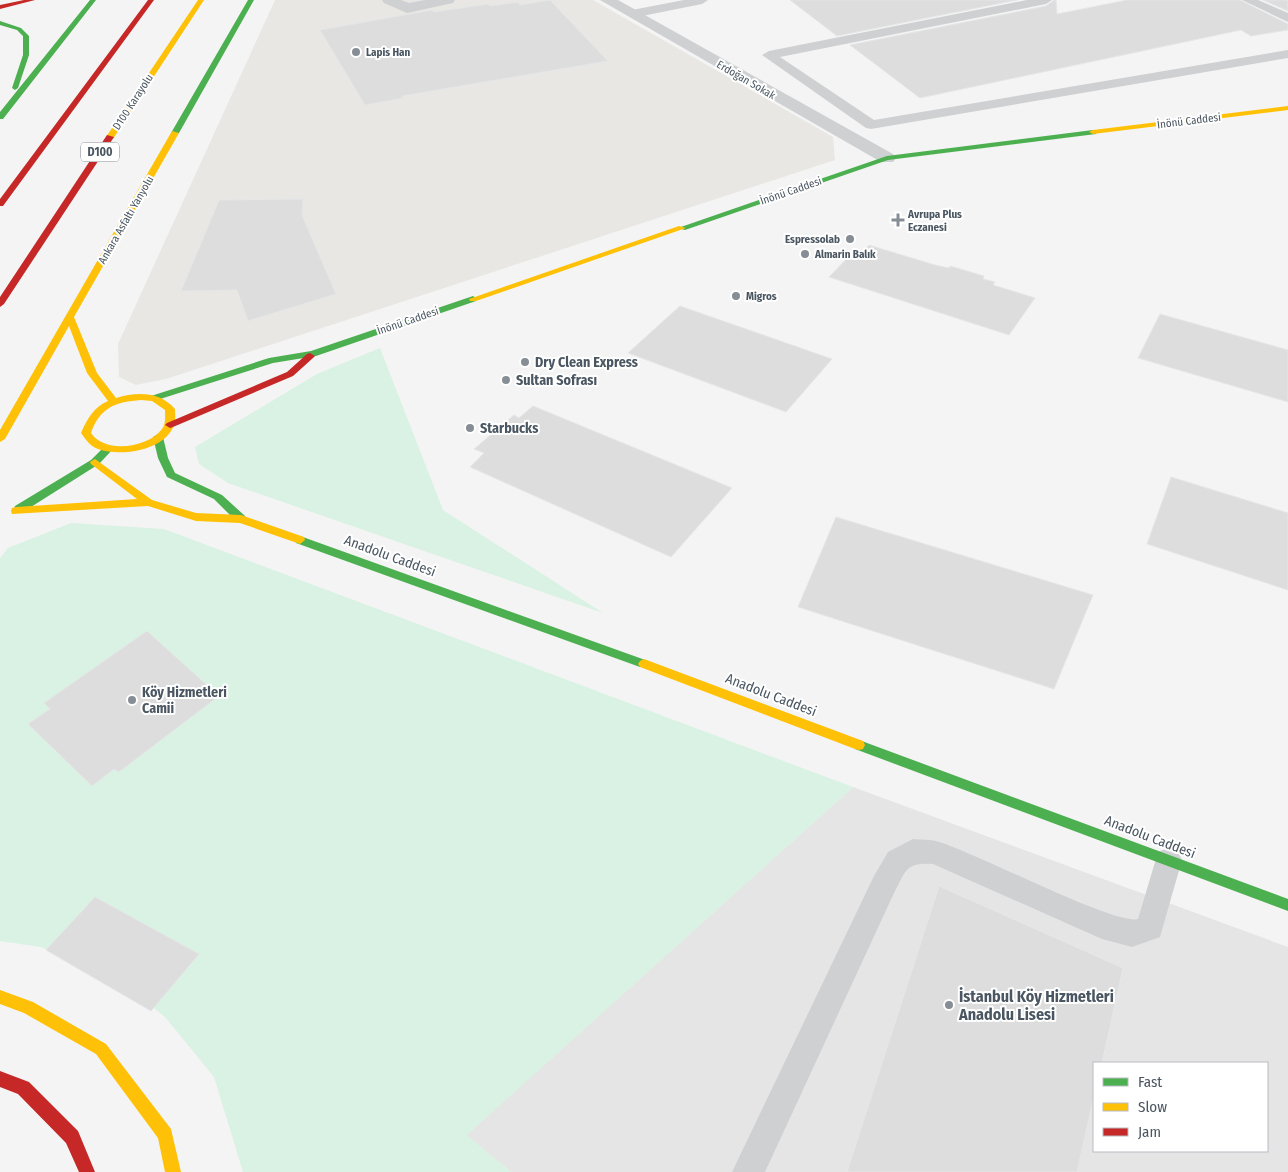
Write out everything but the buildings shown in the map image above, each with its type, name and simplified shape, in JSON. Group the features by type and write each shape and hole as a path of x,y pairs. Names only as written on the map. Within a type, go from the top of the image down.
{"main road":[{"path":"0,7 32,0"},
{"path":"0,117 93,0"},
{"path":"0,204 151,0"},
{"name":"D100 Karayolu","path":"0,304 201,0"},
{"name":"Ankara Asfaltı Yanyolu","path":"0,439 251,0"},
{"path":"0,23 19,29 26,36 27,45 10,105"},
{"name":"İnönü Caddesi","path":"154,398 272,360 313,354 887,158 1288,108"},
{"path":"70,317 91,375 114,402"},
{"name":"İnönü Caddesi","path":"170,425 290,374 313,354"},
{"path":"128,398 154,398 170,408 172,416 170,425 158,437 138,447 108,449 97,446 89,440 85,432 86,424 92,415 114,402 128,398"},
{"name":"Anadolu Caddesi","path":"158,437 163,458 171,475 218,497 241,519"},
{"path":"108,449 94,462 148,502"},
{"name":"Anadolu Caddesi","path":"94,462 12,513 148,502 196,517 241,519 563,634 1288,905"},
{"path":"0,997 28,1006 101,1048 165,1135 173,1172"},
{"path":"0,1079 23,1088 72,1137 87,1172"}],"street":[{"path":"389,0 407,8 448,0"},
{"name":"Erdoğan Sokak","path":"607,0 887,158"}],"lane":[{"path":"632,14 702,0"},
{"path":"1046,0 768,55 871,125 1288,54"},
{"path":"1248,0 1288,18"},
{"path":"748,1172 884,885 898,860 914,850 934,852 973,867 1102,926 1132,934 1150,928 1168,860"}],"shaded area":[{"path":"275,0 593,0 833,137 835,160 166,379 136,385 119,377 118,344"},
{"name":"İstanbul Köy Hizmetleri Anadolu Lisesi","path":"853,787 1288,947 1288,1172 511,1172 466,1135"}],"green space":[{"path":"380,348 443,510 603,613 228,483 199,464 195,447 317,374"},
{"path":"71,523 164,529 853,787 467,1135 511,1172 243,1172 214,1077 165,1017 109,972 41,947 0,941 0,558 8,548"}],"traffic: fast":[{"path":"0,117 93,0"},
{"path":"175,133 251,0"},
{"path":"0,23 19,29 26,36 26,55 15,88"},
{"path":"682,228 887,158 1093,132"},
{"path":"154,398 272,360 313,354 473,299"},
{"path":"158,437 163,458 171,475 218,497 241,519"},
{"path":"19,509 95,462 108,449"},
{"path":"300,540 644,664"},
{"path":"859,745 1288,905"}],"traffic: slow":[{"path":"110,137 201,0"},
{"path":"1093,132 1288,108"},
{"path":"0,439 175,133"},
{"path":"473,299 682,228"},
{"path":"70,317 92,373 114,402"},
{"path":"141,397 154,398 170,409 169,425 164,433 146,444 123,449 101,446 91,440 86,433 94,416 100,410 114,402 141,397"},
{"path":"95,462 148,502"},
{"path":"16,511 148,502 196,517 241,519 300,540"},
{"path":"644,664 859,745"},
{"path":"0,997 28,1007 101,1049 165,1135 173,1172"}],"traffic: jam":[{"path":"0,7 32,0"},
{"path":"0,204 151,0"},
{"path":"0,304 110,137"},
{"path":"170,425 290,374 310,356"},
{"path":"0,1079 23,1088 72,1137 87,1172"}],"place":[{"name":"Lapis Han","path":"356,52"},
{"name":"Avrupa Plus Eczanesi","path":"898,220"},
{"name":"Espressolab","path":"850,239"},
{"name":"Almarin Balık","path":"805,254"},
{"name":"Migros","path":"736,296"},
{"name":"Dry Clean Express","path":"525,362"},
{"name":"Sultan Sofrası","path":"506,380"},
{"name":"Starbucks","path":"470,428"},
{"name":"Köy Hizmetleri Camii","path":"132,700"},
{"name":"İstanbul Köy Hizmetleri Anadolu Lisesi","path":"949,1005"}]}
